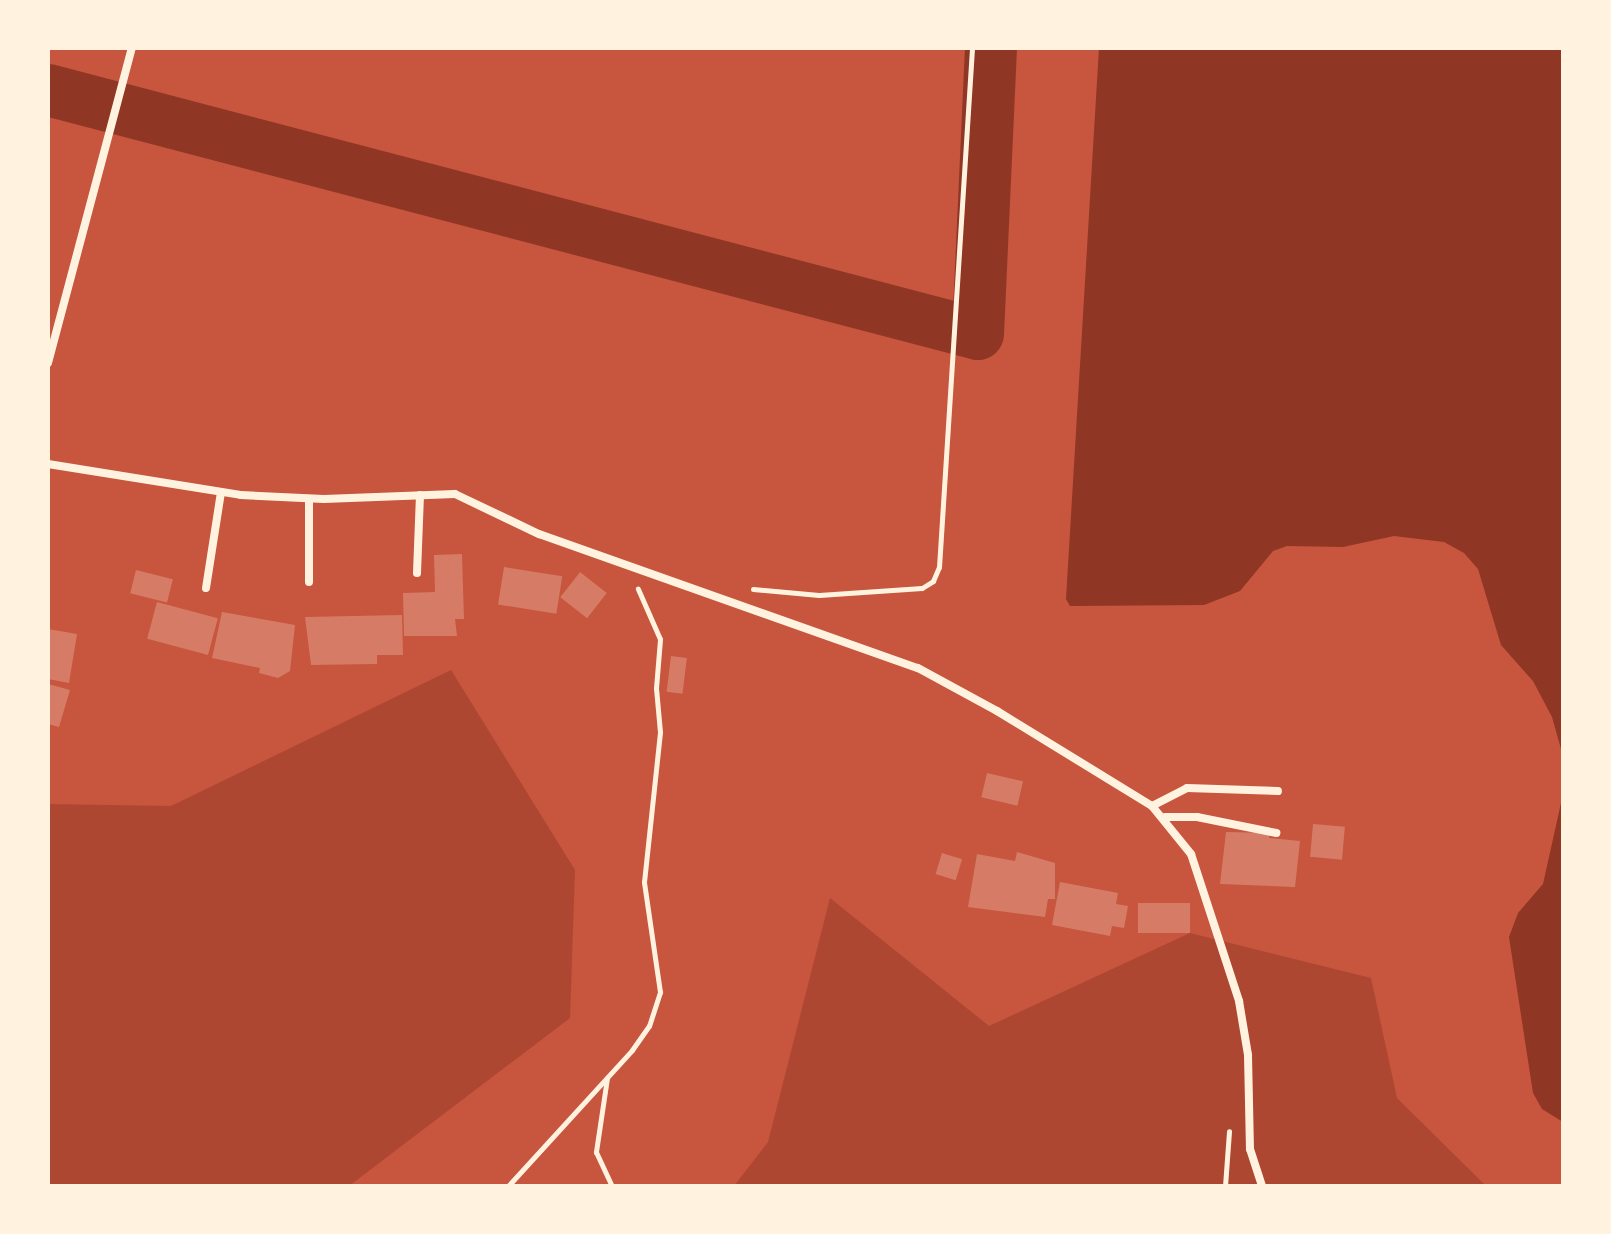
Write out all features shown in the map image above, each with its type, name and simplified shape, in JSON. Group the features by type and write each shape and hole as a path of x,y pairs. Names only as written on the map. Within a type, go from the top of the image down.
{"street":[{"path":"48,363 132,48"},
{"path":"48,464 221,492 309,499 455,494 539,534 626,562 918,668 1152,806 1165,817 1191,854 1239,1001 1248,1055 1250,1149 1262,1186"},
{"path":"206,588 221,492"},
{"path":"417,573 420,495"},
{"path":"309,499 309,582"},
{"path":"1152,806 1187,788 1278,791"},
{"path":"1165,817 1197,817 1276,833"}],"path":[{"path":"727,598 742,590 767,587 819,595 922,588 933,581 939,567 972,48"},
{"path":"508,1186 649,1026 660,992 644,882 660,732 656,688 660,639 626,562"},
{"path":"607,1077 596,1152 612,1186"}],"shaded area":[{"path":"1099,48 1563,48 1563,756 1552,717 1533,681 1501,645 1478,569 1464,553 1444,542 1394,536 1343,547 1287,546 1273,551 1240,591 1204,605 1070,606 1066,599"},
{"path":"451,670 575,870 570,1018 349,1186 48,1186 48,804 171,806"},
{"path":"1563,794 1563,1122 1542,1109 1533,1093 1509,937 1518,913 1543,884"},
{"path":"830,898 989,1026 1190,933 1371,978 1397,1098 1486,1186 734,1186 768,1142"}],"building":[{"path":"462,554 464,619 455,619 457,636 404,636 403,593 435,592 434,555"},
{"path":"504,567 562,576 556,614 498,605"},
{"path":"136,570 173,579 167,602 130,593"},
{"path":"580,572 607,593 587,618 560,597"},
{"path":"157,602 218,618 208,655 147,639"},
{"path":"222,612 295,625 290,671 278,678 259,673 260,668 212,658"},
{"path":"402,615 403,655 377,655 377,664 311,665 305,617"},
{"path":"48,629 77,634 69,683 48,679"},
{"path":"671,656 687,658 682,694 667,692"},
{"path":"48,684 70,690 59,727 48,724"},
{"path":"987,773 1023,781 1017,806 981,797"},
{"path":"1313,824 1345,827 1342,860 1310,857"},
{"path":"1226,832 1270,833 1269,838 1300,841 1295,887 1220,884"},
{"path":"1017,852 1055,863 1055,899 1048,899 1045,917 968,907 977,854 1015,861"},
{"path":"942,853 962,859 956,880 936,874"},
{"path":"1060,882 1118,893 1116,904 1128,906 1124,928 1112,926 1110,936 1052,925"},
{"path":"1138,903 1190,903 1190,933 1138,933"}],"waterway":[{"path":"48,90 978,334 991,48"}]}
